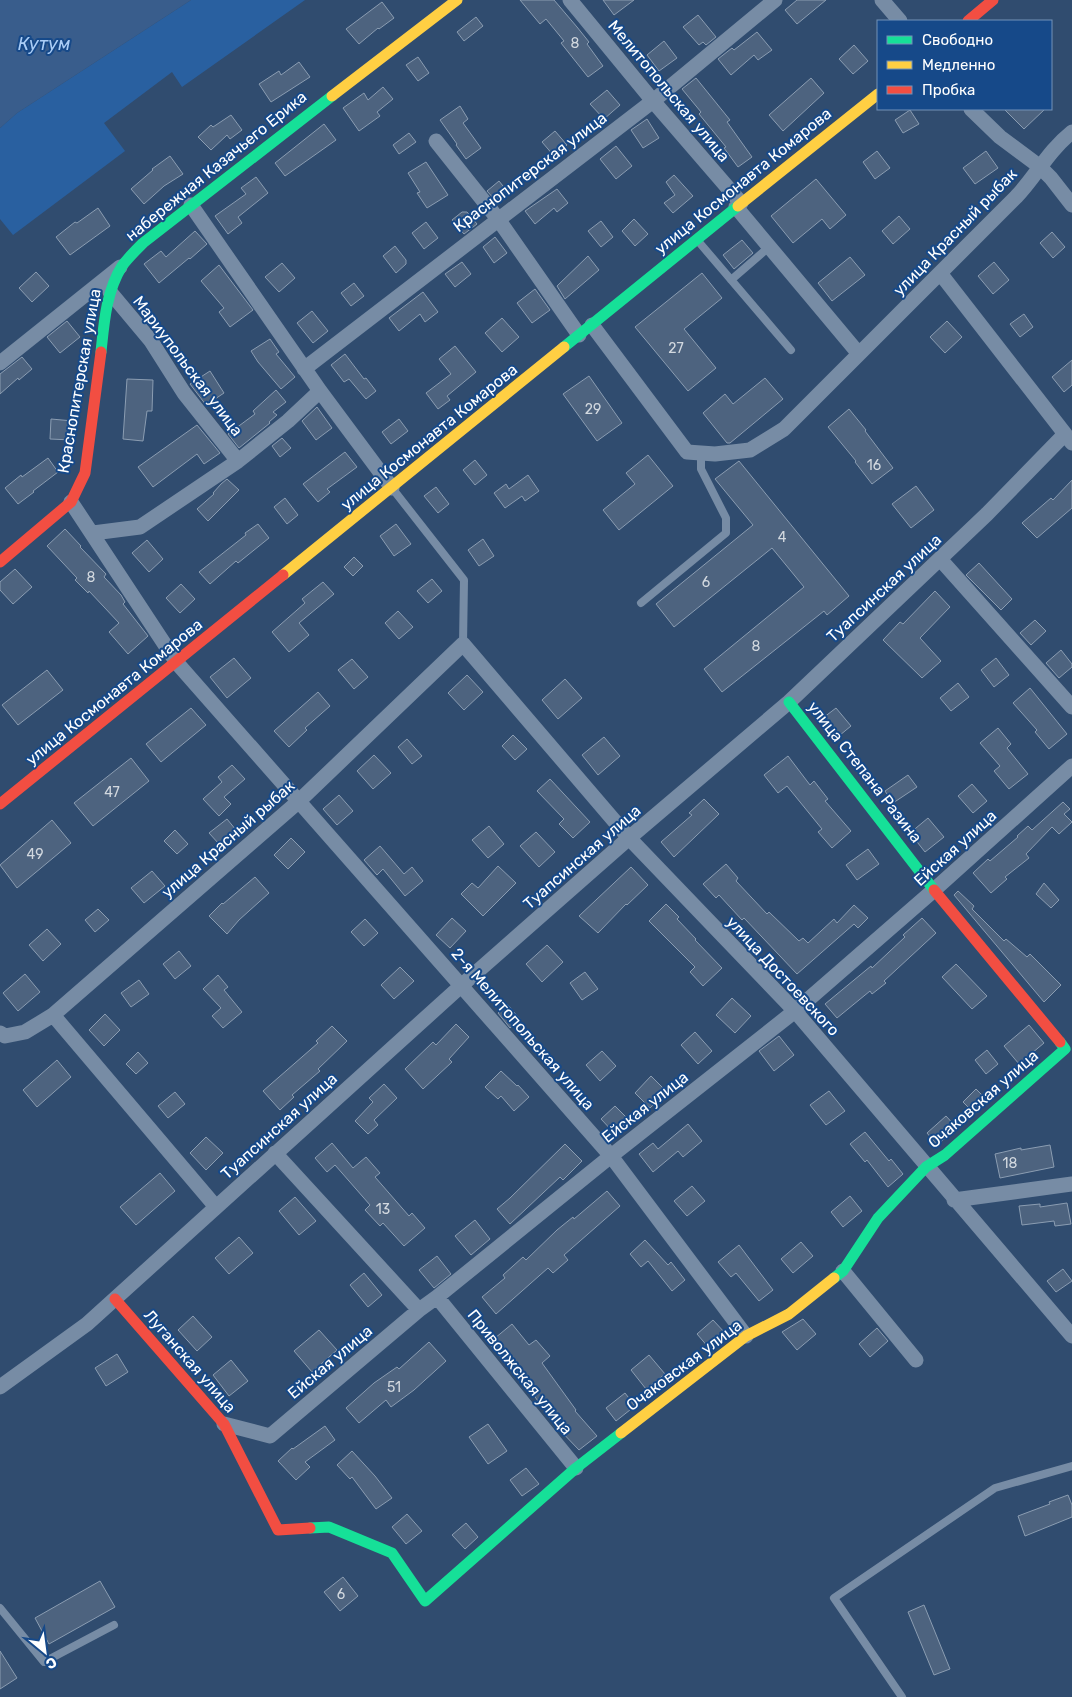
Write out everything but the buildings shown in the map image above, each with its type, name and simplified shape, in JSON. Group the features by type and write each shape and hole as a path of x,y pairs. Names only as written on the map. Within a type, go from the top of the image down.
{"main road":[{"name":"набережная Казачьего Ерика","path":"123,265 143,244 191,205 456,0"},
{"path":"969,20 993,0"},
{"name":"улица Космонавта Комарова","path":"0,804 177,663 696,239 877,95"},
{"name":"Краснопитерская улица","path":"0,562 71,502 85,473 106,310 110,292 123,265"},
{"name":"улица Степана Разина","path":"788,702 934,890 1065,1049"},
{"name":"Очаковская улица","path":"425,1601 576,1468 746,1336 789,1314 843,1271 878,1218 926,1167 945,1155 1065,1049"},
{"name":"Луганская улица","path":"115,1299 224,1424 278,1530 329,1527 392,1553 425,1601"}],"street":[{"name":"Мелитопольская улица","path":"570,0 739,205 768,247 859,354"},
{"name":"Краснопитерская улица","path":"304,369 653,101 775,0"},
{"path":"882,0 899,20"},
{"path":"972,110 1000,137 1039,166 1072,205"},
{"name":"улица Красный рыбак","path":"701,454 732,453 750,450 784,429 1016,197 1030,182 1049,153 1072,132"},
{"path":"436,140 498,219 579,335"},
{"path":"191,205 304,369 392,488"},
{"name":"набережная Казачьего Ерика","path":"0,363 123,265"},
{"path":"940,274 1068,439"},
{"name":"Мариупольская улица","path":"110,292 150,341 184,393 238,461"},
{"path":"592,325 687,452 701,454"},
{"path":"93,533 140,527 238,461 320,391"},
{"name":"Туапсинская улица","path":"0,1387 87,1324 462,985 629,838 788,702 1068,439"},
{"name":"2-я Мелитопольская улица","path":"71,502 177,663 611,1156 746,1336"},
{"path":"940,560 1072,707"},
{"name":"улица Красный рыбак","path":"0,1033 6,1036 25,1032 53,1015 298,802 463,644"},
{"name":"улица Достоевского","path":"463,644 629,838 795,1011 954,1200 1072,1336"},
{"name":"Ейская улица","path":"224,1424 270,1436 419,1310 795,1011 1072,766"},
{"path":"53,1015 216,1206"},
{"path":"275,1153 419,1310"},
{"path":"954,1200 1072,1184"},
{"path":"843,1271 916,1360"},
{"name":"Приволжская улица","path":"437,1297 576,1468"}],"lane":[{"path":"696,239 790,350"},
{"path":"731,280 768,247"},
{"path":"641,603 726,533 726,518 701,469 701,454"},
{"path":"392,488 464,580 463,644"},
{"path":"902,1697 834,1598 995,1488 1072,1466"},
{"path":"0,1608 44,1662 114,1625"}],"shaded area":[{"path":"191,0 305,0 182,87 172,72 104,123 125,151 13,235 0,219 0,128 17,113"}],"water":[{"name":"Кутум","path":"0,0 191,0 17,113 0,128"}],"traffic: fast":[{"path":"101,352 112,286 129,257 143,243 332,96"},
{"path":"564,347 738,206"},
{"path":"789,702 934,890"},
{"path":"834,1278 843,1271 878,1218 926,1167 945,1155 1065,1049 1060,1042"},
{"path":"310,1528 329,1527 392,1553 425,1601 576,1468 621,1433"}],"traffic: slow":[{"path":"332,96 457,0"},
{"path":"738,206 877,95"},
{"path":"283,575 564,347"},
{"path":"621,1433 746,1336 789,1314 834,1278"}],"traffic: jam":[{"path":"969,20 993,0"},
{"path":"0,562 71,502 85,473 101,352"},
{"path":"0,804 283,575"},
{"path":"934,890 1060,1042"},
{"path":"115,1299 224,1424 278,1530 310,1528"}]}
